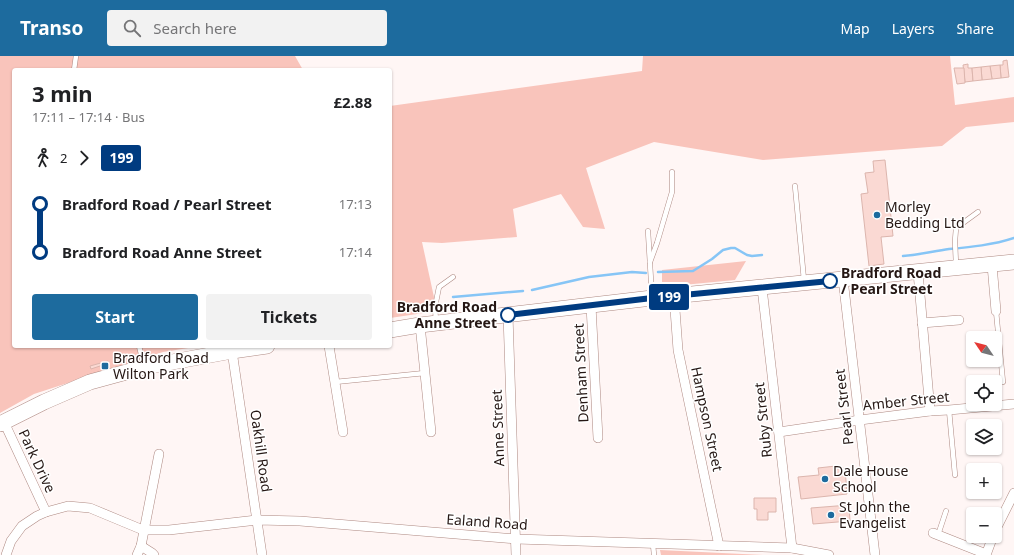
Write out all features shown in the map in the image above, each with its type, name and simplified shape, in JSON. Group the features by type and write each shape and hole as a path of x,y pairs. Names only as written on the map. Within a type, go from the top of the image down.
{"main road":[{"path":"392,330 436,323 652,298 918,272 956,262 992,264 1014,262"},
{"path":"2,423 44,402 90,382 145,367 253,348"}],"street":[{"path":"992,264 996,311"},
{"path":"918,272 930,411"},
{"name":"Pearl Street","path":"843,280 875,555"},
{"name":"Ruby Street","path":"762,288 792,548"},
{"name":"Hampson Street","path":"674,296 678,350 719,546"},
{"name":"Denham Street","path":"591,306 598,438"},
{"name":"Anne Street","path":"508,315 516,555"},
{"path":"922,323 959,320"},
{"path":"420,325 431,432"},
{"path":"330,348 342,432"},
{"name":"Oakhill Road","path":"232,351 262,555"},
{"name":"Amber Street","path":"779,432 930,411 1014,404"},
{"name":"Park Drive","path":"2,423 46,512"},
{"path":"154,555 152,553 139,551 159,454"},
{"path":"1002,518 1014,493"},
{"path":"6,555 11,541 22,526 46,512 68,506 90,508 144,530"},
{"name":"Ealand Road","path":"144,530 169,530 257,520 300,521 516,539 792,548 830,555"},
{"path":"935,534 986,554 990,543"}],"lane":[{"path":"74,68 76,56"},
{"path":"650,262 672,192 672,172"},
{"path":"796,186 804,284"},
{"path":"956,262 956,228 978,212"},
{"path":"648,231 652,298"},
{"path":"436,323 435,307 439,287 453,277"},
{"path":"996,311 1003,382"},
{"path":"140,348 145,367"},
{"path":"335,382 425,373"},
{"path":"950,410 956,475"},
{"path":"935,534 946,511"},
{"path":"653,544 654,555"}],"shaded area":[{"path":"0,56 295,56 302,68 12,68 12,348 188,348 163,352 34,394 0,413"},
{"path":"643,56 950,56 955,105 1014,97 1014,122 966,127 942,146 763,160 654,142 586,168 605,229 583,227 561,194 513,209 517,237 442,243 422,242 437,311 392,318 392,106 642,71"},
{"path":"746,261 735,280 662,287 662,270"},
{"path":"660,550 763,555 661,555"}],"building":[{"path":"1007,60 1009,77 1001,78 1000,65 1003,65 1003,61"},
{"path":"968,64 968,68 972,68 973,81 965,82 963,65"},
{"path":"1000,65 1001,78 992,79 990,66"},
{"path":"990,66 992,79 982,80 981,67"},
{"path":"981,67 982,80 973,81 972,68"},
{"path":"954,68 964,68 965,83 957,84"},
{"name":"Morley Bedding Ltd","path":"885,160 893,236 881,237 884,264 869,266 861,194 868,193 865,173 874,172 873,161"},
{"path":"108,361 109,363 91,369 90,366"},
{"path":"836,466 836,469 845,468 847,494 801,499 798,477 819,475 818,468"},
{"path":"754,498 776,498 776,512 768,512 768,520 757,520 757,509 754,509"},
{"name":"St John the Evangelist","path":"849,505 850,521 813,524 811,508"}],"waterway":[{"path":"903,256 982,245 1014,238"},
{"path":"658,272 693,271 723,250 731,248 735,248 747,255 762,255"},
{"path":"532,290 589,277 632,272 646,273"},
{"path":"453,297 523,291"}],"bus line":[{"name":"199","path":"508,315 652,298 830,281"}],"place":[{"name":"Morley Bedding Ltd","path":"877,215"},
{"name":"Bradford Road / Pearl Street","path":"830,281"},
{"name":"Bradford Road Anne Street","path":"508,315"},
{"name":"Bradford Road Wilton Park","path":"105,366"},
{"name":"Dale House School","path":"825,479"},
{"name":"St John the Evangelist","path":"831,515"}]}
